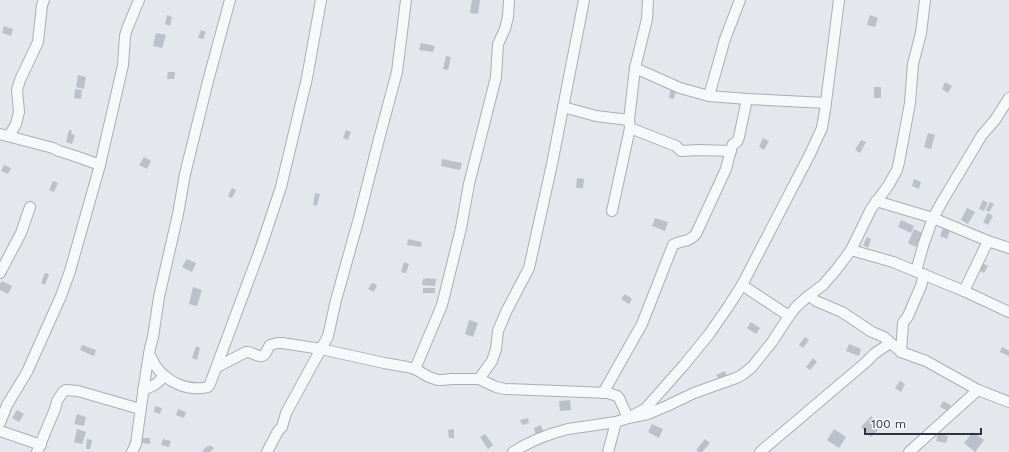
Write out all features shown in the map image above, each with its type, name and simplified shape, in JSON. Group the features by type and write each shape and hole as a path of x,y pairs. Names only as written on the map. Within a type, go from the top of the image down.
{"street":[{"path":"44,0 38,42 20,80 17,90 19,112 16,124 5,135 53,148 100,165"},
{"path":"0,423 11,399 27,372 61,296 100,165 123,65 125,36 139,0"},
{"path":"132,452 136,444 140,409 159,296 178,214 185,174 230,0"},
{"path":"149,354 156,366 164,375 182,386 189,388 201,388 209,385 261,247 281,187 307,78 321,0"},
{"path":"267,452 282,427 286,413 328,336 336,300 397,72 406,0"},
{"path":"415,370 442,305 449,278 461,228 469,184 495,81 498,44 505,29 508,17 509,0"},
{"path":"479,379 492,362 496,349 498,330 529,268 552,164 584,0"},
{"path":"612,211 630,124 635,68 647,19 648,0"},
{"path":"709,96 725,39 740,0"},
{"path":"628,418 645,408 684,365 728,307 742,284 810,154 822,128 839,0"},
{"path":"513,452 537,439 560,431 616,422 648,414 694,393 736,378 752,366 772,342 796,307 823,286 836,270 851,250 871,209 894,177 899,162 910,103 913,64 921,33 925,0"},
{"path":"635,68 680,88 709,96 826,103"},
{"path":"901,352 903,323 908,316 921,286 920,273 924,243 933,218 982,135 995,120 1009,98"},
{"path":"603,393 642,324 673,245 678,242 689,240 696,234 726,169 733,144 737,142 739,137 747,99"},
{"path":"563,107 630,124 676,146 681,151 731,151"},
{"path":"876,201 933,218 1009,248"},
{"path":"0,274 21,233 30,207"},
{"path":"964,291 988,241"},
{"path":"851,250 893,262 964,291 1009,312"},
{"path":"742,284 789,316"},
{"path":"810,296 816,302 842,312 872,332 884,338 901,352 926,362 978,390 1009,402"},
{"path":"217,367 248,351 260,357 270,345 278,343 321,349 415,370 438,380 479,379 496,387 505,389 603,393 617,396"},
{"path":"760,452 874,354 890,343"},
{"path":"143,390 157,384 164,375"},
{"path":"611,380 628,418"},
{"path":"0,431 39,448 57,401 66,390 78,391 140,409"},
{"path":"909,452 978,390"},
{"path":"608,452 616,422"}],"building":[{"path":"472,0 480,0 478,14 470,13"},
{"path":"167,15 172,17 170,26 165,24"},
{"path":"870,15 878,18 875,27 867,25"},
{"path":"4,26 13,29 11,36 2,33"},
{"path":"201,30 206,32 203,39 198,38"},
{"path":"156,33 166,35 162,48 153,46"},
{"path":"421,43 435,46 433,52 419,50"},
{"path":"446,56 451,57 448,70 443,69"},
{"path":"168,72 175,72 174,79 167,79"},
{"path":"78,75 86,77 84,89 76,87"},
{"path":"945,82 952,86 948,93 942,89"},
{"path":"874,87 881,87 881,98 874,98"},
{"path":"671,88 676,89 674,99 669,98"},
{"path":"75,89 82,90 81,99 74,98"},
{"path":"69,130 72,131 71,134 75,135 72,144 66,142"},
{"path":"346,130 351,132 348,140 343,138"},
{"path":"928,133 935,135 931,149 924,147"},
{"path":"763,138 769,141 764,150 759,147"},
{"path":"861,140 866,142 860,153 855,150"},
{"path":"144,157 151,161 147,169 139,165"},
{"path":"442,159 462,163 460,170 441,166"},
{"path":"4,165 11,168 8,174 1,171"},
{"path":"577,178 584,179 583,188 576,188"},
{"path":"914,179 921,182 919,189 912,186"},
{"path":"53,181 58,183 54,192 49,190"},
{"path":"232,188 236,190 232,198 228,196"},
{"path":"315,193 320,194 317,206 313,205"},
{"path":"983,200 988,203 984,211 979,209"},
{"path":"990,202 994,204 989,212 986,210"},
{"path":"967,208 975,212 968,224 961,220"},
{"path":"988,213 993,216 988,225 983,222"},
{"path":"655,218 668,222 665,231 652,226"},
{"path":"901,220 914,226 911,233 898,227"},
{"path":"944,226 951,229 947,239 940,236"},
{"path":"914,229 922,233 916,247 908,243"},
{"path":"867,237 871,239 868,248 863,245"},
{"path":"408,239 422,242 421,247 407,245"},
{"path":"187,259 196,263 192,272 182,267"},
{"path":"404,262 409,264 406,273 401,272"},
{"path":"982,263 988,266 984,273 979,270"},
{"path":"45,273 49,274 45,285 41,283"},
{"path":"423,279 436,279 435,286 422,285"},
{"path":"2,281 12,286 8,294 0,290 0,284"},
{"path":"372,283 377,285 374,292 368,289"},
{"path":"193,287 202,290 197,306 189,304"},
{"path":"423,288 435,288 435,293 423,293"},
{"path":"625,294 632,299 629,304 621,299"},
{"path":"469,320 478,323 473,337 465,334"},
{"path":"751,322 760,328 756,334 747,328"},
{"path":"805,337 809,340 803,348 799,345"},
{"path":"849,344 861,349 859,356 846,351"},
{"path":"82,345 96,350 94,356 80,350"},
{"path":"196,346 200,348 197,360 192,358"},
{"path":"1002,347 1009,351 1009,356 1000,352"},
{"path":"813,358 817,362 810,370 806,367"},
{"path":"725,371 727,376 719,380 716,375"},
{"path":"900,381 905,384 901,392 895,388"},
{"path":"570,400 571,410 560,411 559,401"},
{"path":"943,401 951,405 948,411 940,407"},
{"path":"155,406 162,408 160,414 154,412"},
{"path":"178,409 186,412 184,418 176,415"},
{"path":"17,410 24,414 19,422 12,418"},
{"path":"77,414 86,417 84,426 74,424"},
{"path":"871,416 874,419 870,423 878,430 871,437 861,427"},
{"path":"528,418 529,423 522,425 520,420"},
{"path":"652,424 663,429 659,438 648,432"},
{"path":"541,425 544,433 536,435 534,428"},
{"path":"77,429 86,432 82,444 74,442"},
{"path":"454,429 454,438 449,438 448,430"},
{"path":"834,429 846,437 839,448 827,440"},
{"path":"973,432 984,440 975,452 964,443"},
{"path":"485,434 493,445 488,449 480,437"},
{"path":"938,434 948,436 946,443 936,441"},
{"path":"142,438 150,438 150,444 141,443"},
{"path":"87,439 92,440 90,449 86,449"},
{"path":"163,439 171,441 169,447 161,445"},
{"path":"705,439 710,443 702,452 699,452 696,450"},
{"path":"210,445 214,448 210,452 202,452 207,446 208,447"}]}
